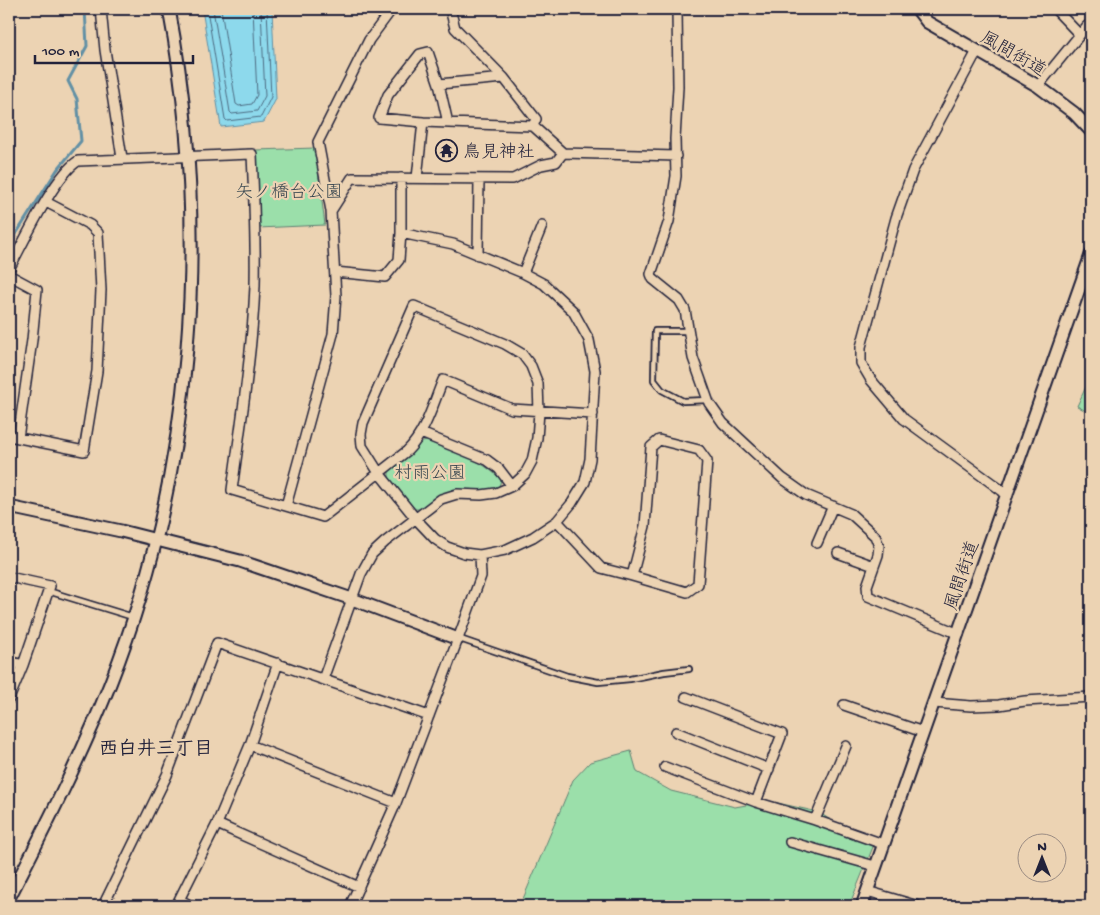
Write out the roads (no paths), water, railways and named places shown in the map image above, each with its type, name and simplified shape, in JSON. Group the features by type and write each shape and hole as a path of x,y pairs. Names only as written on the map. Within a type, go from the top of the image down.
{"street":[{"path":"101,9 122,158"},
{"path":"9,898 61,798 110,684 133,617 156,540 179,418 187,352 192,256 188,156 178,57 169,9"},
{"path":"286,506 334,334 336,313 336,272 331,211 318,142 370,40 392,9"},
{"path":"450,9 456,28 504,78 536,119 533,126"},
{"path":"677,9 676,176 669,221 650,274 653,279 679,300 684,310 693,358 708,400 723,423 782,478 806,495 852,514 875,536 879,546 867,586 868,596 959,634"},
{"name":"風間街道","path":"916,9 928,22 1038,86 1074,113 1091,131"},
{"path":"1055,9 1080,34"},
{"path":"1038,86 1088,26"},
{"path":"977,51 910,178 896,218 861,347 861,363 871,380 904,419 1008,495"},
{"path":"448,123 439,84 428,52 420,54 388,95 378,118 423,122 448,123 533,126 563,153 676,156"},
{"path":"439,84 504,78"},
{"path":"417,178 423,122"},
{"path":"331,211 352,178 513,179 541,165 556,162 563,153"},
{"path":"9,268 46,202 70,166 78,161 252,154 255,226 254,287 245,386 232,490 323,517 407,452 421,434 442,380 512,409 593,414"},
{"path":"336,272 385,277 399,260 401,178"},
{"path":"478,255 479,179"},
{"path":"9,275 37,290 32,340 14,437 84,451 97,371 101,290 98,233 90,225 46,202"},
{"path":"523,273 542,226"},
{"path":"324,679 361,574 372,554 385,542 416,519 441,500 457,494 481,495 496,493 512,486 525,474 532,461 537,438 539,412 538,384 531,366 522,354 505,344 414,306 362,428 362,446 379,474 416,519 435,539 447,548 480,555 505,550 533,537 557,521 572,503 584,482 590,459 595,371 591,348 581,324 573,311 544,284 523,273 453,244 401,233"},
{"name":"風間街道","path":"862,906 1091,255"},
{"path":"421,434 487,460 499,469 512,486"},
{"path":"557,521 601,568 687,592 698,584 707,461 699,450 659,440 651,447 645,526 632,576"},
{"path":"817,543 833,506"},
{"path":"9,507 240,561 352,599 458,639"},
{"path":"838,553 874,566"},
{"path":"350,906 396,803 458,639 481,576 480,555"},
{"path":"9,577 50,586 23,665 9,699"},
{"path":"103,906 167,775 217,643 429,716"},
{"path":"9,661 23,665"},
{"path":"192,906 178,903 217,824 250,745 278,663"},
{"path":"686,697 782,734 756,802"},
{"path":"934,703 971,706 999,705 1091,697"},
{"path":"844,705 923,732"},
{"path":"676,732 769,769"},
{"path":"250,745 396,803"},
{"path":"815,820 846,746"},
{"path":"665,768 756,802 883,844"},
{"path":"217,824 359,888"},
{"path":"790,842 875,866"},
{"path":"867,891 918,906"}],"lane":[{"path":"688,331 655,331 654,380 662,390 683,401 708,400"},
{"path":"48,591 133,617"},
{"path":"458,639 567,676 598,682 630,679 690,669"}],"water":[{"path":"202,9 272,9 276,99 264,122 221,127"}],"waterway":[{"path":"9,245 57,170 81,141 77,99 68,81 87,46 85,9"}],"place":[{"name":"鳥見神社","path":"447,151"}],"district":[{"name":"西白井三丁目","path":"156,747"}],"park label":[{"name":"矢ノ橋台公園","path":"289,191"},
{"name":"村雨公園","path":"430,472"}]}
